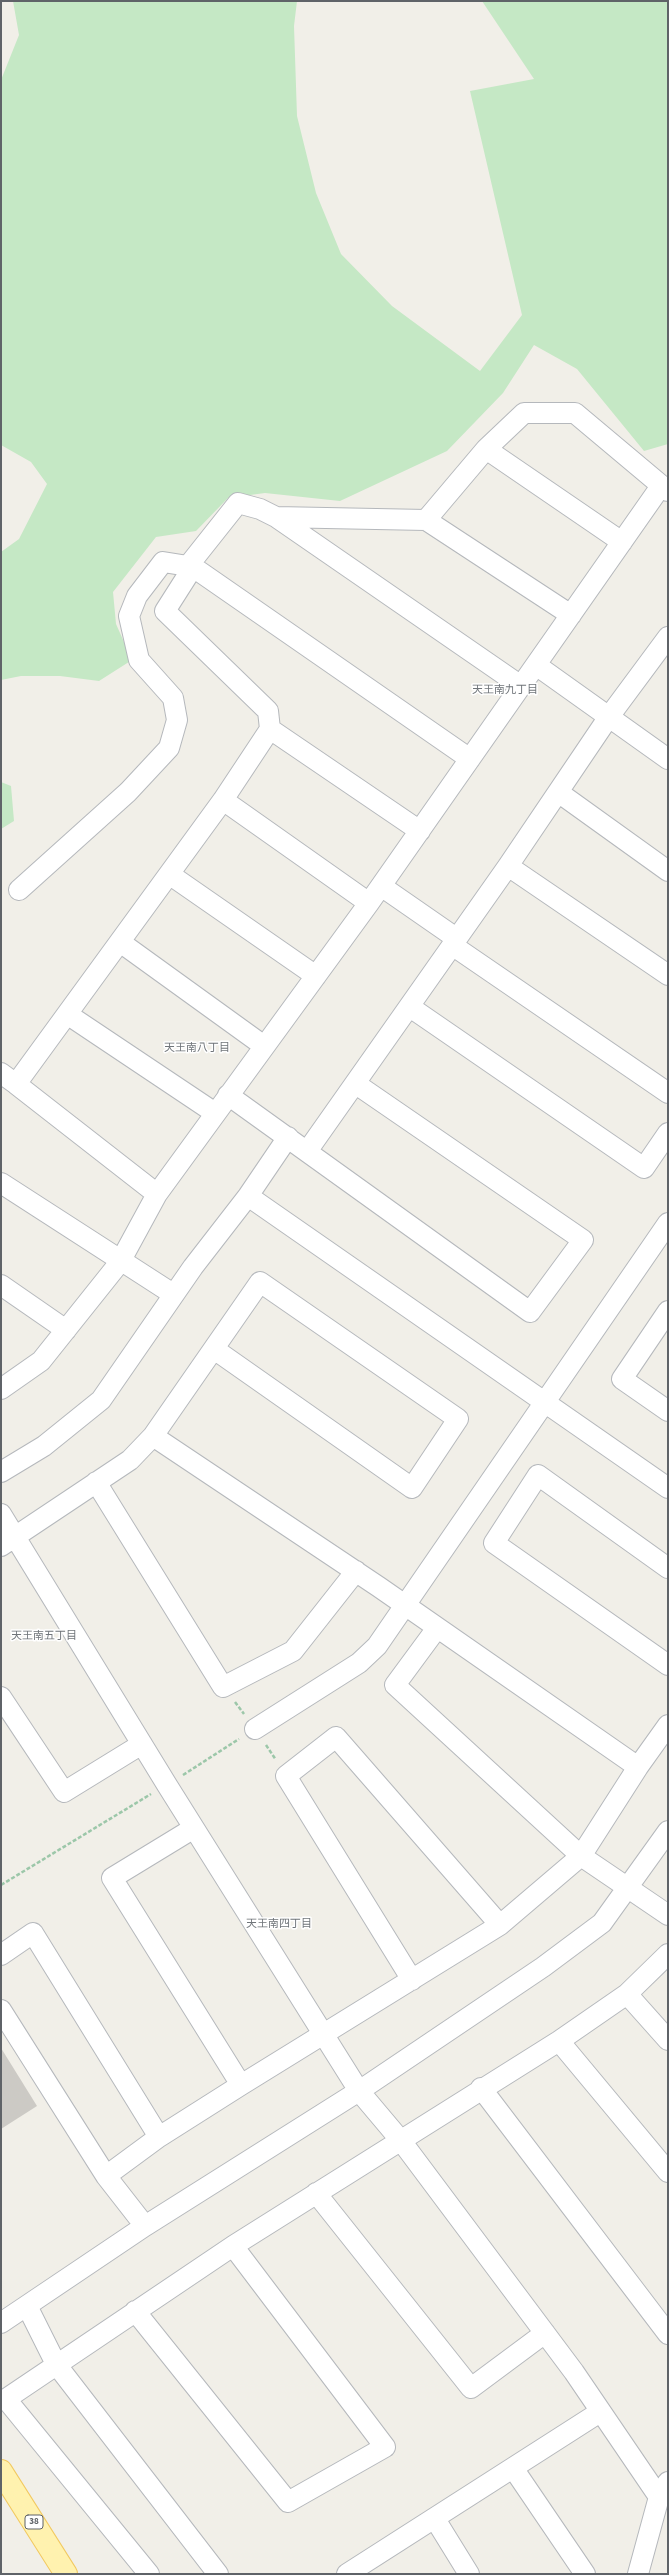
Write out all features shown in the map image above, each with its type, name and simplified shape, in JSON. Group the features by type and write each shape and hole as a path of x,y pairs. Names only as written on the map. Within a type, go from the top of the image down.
{"main road":[{"name":"38","path":"1,2471 66,2574"}],"street":[{"path":"1,1389 41,1361 120,1262 157,1194 369,903 622,542 664,488 575,413 524,413 486,449 426,520"},
{"path":"486,449 622,542"},
{"path":"157,1194 8,1078 67,1014 223,800 270,729 268,711 165,611 190,566 238,503 260,508 276,517 521,686"},
{"path":"276,517 426,520 571,615"},
{"path":"19,890 128,792 169,748 177,720 173,698 139,660 129,616 137,596 164,562 190,566 470,759"},
{"path":"308,1150 356,1084 508,866 608,718 661,660 668,637"},
{"path":"536,665 608,718 668,759"},
{"path":"270,729 420,831"},
{"path":"558,792 668,870"},
{"path":"223,800 369,903"},
{"path":"508,866 668,975"},
{"path":"169,874 316,976"},
{"path":"381,886 454,942 668,1093"},
{"path":"120,942 264,1046"},
{"path":"410,1006 644,1168 668,1133"},
{"path":"67,1014 215,1113"},
{"path":"228,1095 308,1150 530,1312 583,1240 356,1084"},
{"path":"1,1472 44,1446 101,1400 173,1294 248,1196 288,1137"},
{"path":"1,1183 120,1262 173,1294"},
{"path":"248,1196 668,1488"},
{"path":"255,1729 359,1663 377,1646 668,1222"},
{"path":"8,1541 130,1460 153,1436 260,1282 458,1419 412,1488 214,1349"},
{"path":"1,1285 66,1330"},
{"path":"668,1311 622,1379 668,1411"},
{"path":"153,1436 356,1571 405,1607 638,1767"},
{"path":"668,1568 538,1476 494,1543 668,1665"},
{"path":"96,1482 223,1687 293,1651 356,1571"},
{"path":"1,1514 8,1541 142,1744 360,2091 402,2142 545,2333 600,2412 664,2489 638,2574"},
{"path":"437,1628 396,1685 580,1856 628,1886 668,1915"},
{"path":"1,1697 64,1792 142,1744"},
{"path":"106,2176 159,2137 242,2084 324,2032 412,1980 500,1925 580,1856 638,1767 668,1725"},
{"path":"412,1980 286,1776 336,1737 500,1925"},
{"path":"194,1828 112,1878 242,2084"},
{"path":"1,2323 145,2226 360,2091 543,1967 602,1923 668,1832"},
{"path":"1,1955 33,1933 159,2137"},
{"path":"149,2574 6,2399 233,2246 316,2193 402,2142 481,2088 559,2041 628,1994 668,1954"},
{"path":"628,1994 668,2040"},
{"path":"1,2010 106,2176 145,2226"},
{"path":"559,2041 668,2172"},
{"path":"481,2088 668,2334"},
{"path":"316,2193 471,2388 545,2333"},
{"path":"135,2311 288,2502 385,2447 233,2246"},
{"path":"27,2306 56,2364 218,2574"},
{"path":"347,2574 600,2412"},
{"path":"513,2468 585,2574"},
{"path":"435,2519 469,2574"}],"path":[{"path":"1,1885 167,1785 255,1729"}],"green space":[{"path":"13,1 297,1 294,26 297,116 316,193 341,254 392,306 480,371 522,315 470,91 534,79 482,1 668,1 668,444 644,451 577,369 534,345 503,393 447,451 340,501 265,493 228,498 196,531 156,537 113,592 116,624 132,660 99,681 60,676 21,676 1,680 1,552 19,539 47,484 31,462 1,445 1,80 19,35"},
{"path":"1,782 11,786 14,821 1,829"}],"building":[{"path":"1,2048 37,2106 1,2129"}],"district":[{"name":"天王南九丁目","path":"505,691"},
{"name":"天王南八丁目","path":"197,1049"},
{"name":"天王南五丁目","path":"44,1637"},
{"name":"天王南四丁目","path":"279,1925"}]}
